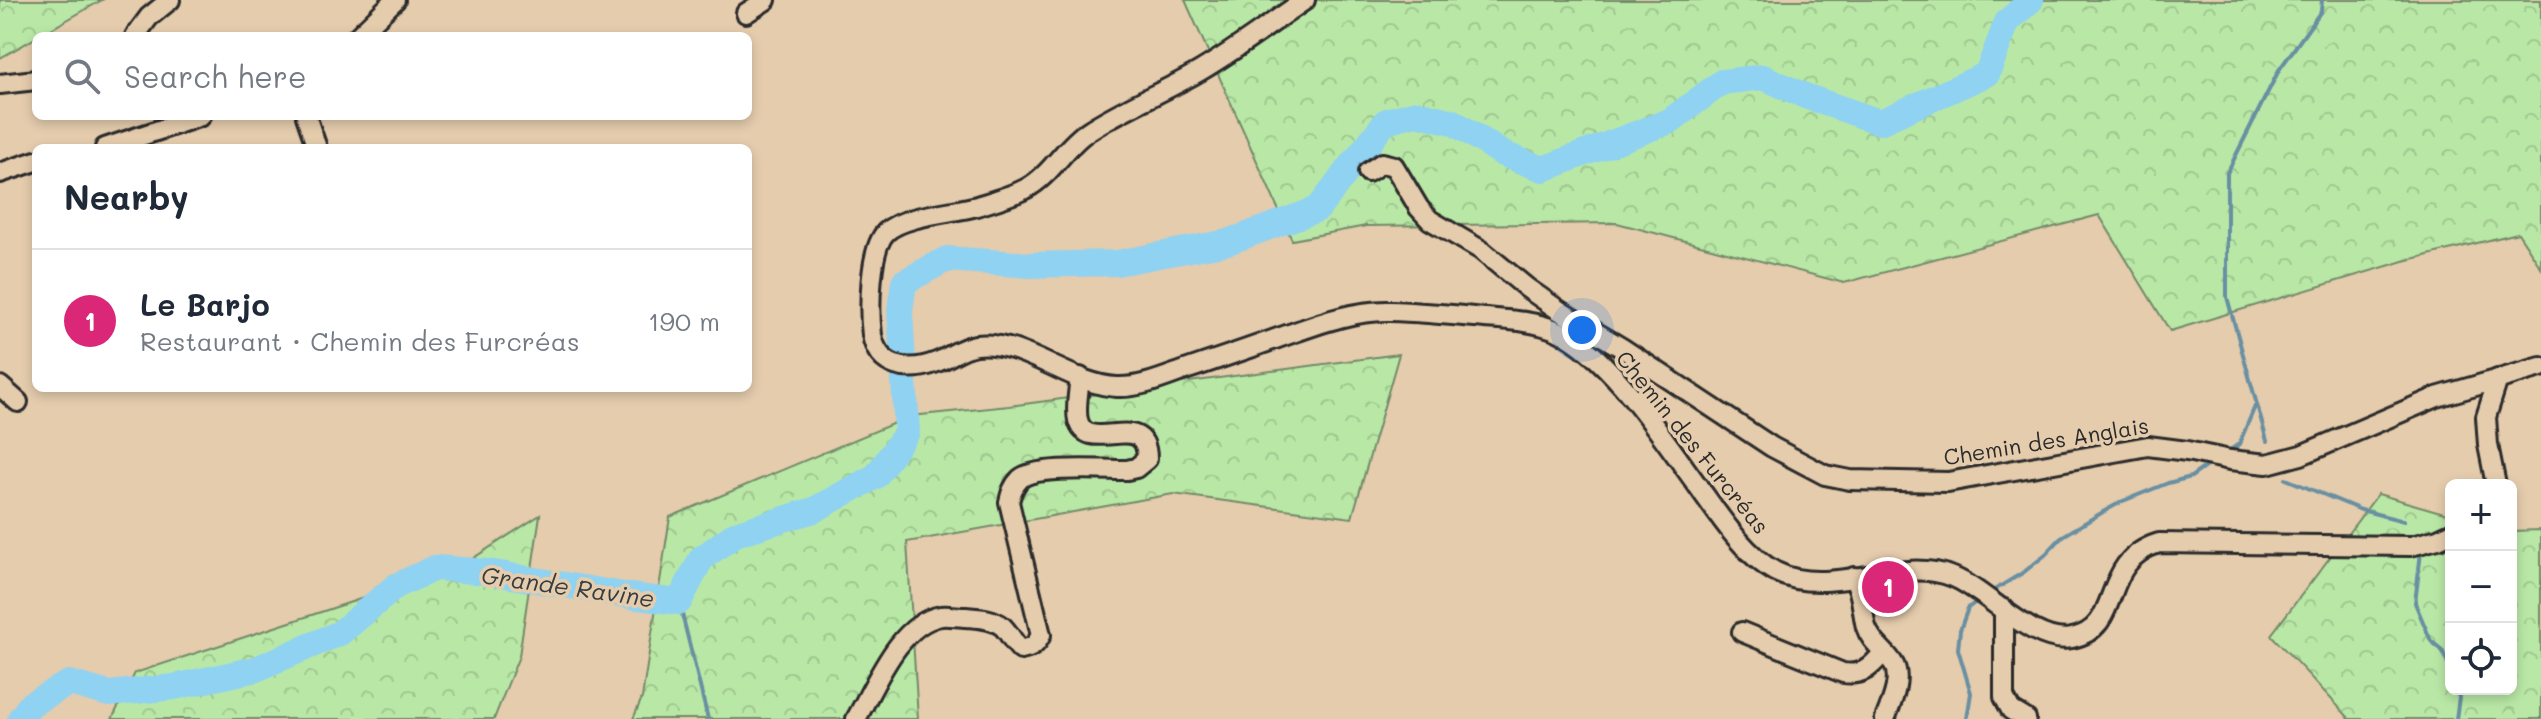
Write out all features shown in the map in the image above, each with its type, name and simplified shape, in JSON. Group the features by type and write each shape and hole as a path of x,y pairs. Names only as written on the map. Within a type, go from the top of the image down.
{"street":[{"path":"138,32 149,17 170,0"},
{"path":"362,32 395,0"},
{"path":"746,13 766,0"},
{"name":"Chemin des Furcréas","path":"1305,0 1206,67 1084,133 1029,187 978,206 912,221 887,231 877,249 871,307 875,346 884,360 896,367 919,367 979,345 1003,347 1098,385 1120,387 1141,385 1327,321 1381,311 1433,313 1534,324 1557,331 1578,343 1615,379 1718,513 1762,563 1780,575 1818,580 1934,571 1957,578 2033,629 2067,640 2092,630 2100,623 2116,579 2125,565 2136,554 2159,543 2411,546 2445,535"},
{"path":"0,84 32,80"},
{"path":"117,144 189,120"},
{"path":"307,120 316,144"},
{"path":"0,173 32,162"},
{"name":"Chemin des Anglais","path":"1368,172 1382,163 1394,166 1419,208 1430,220 1481,250 1560,311 1772,447 1825,475 1850,480 1948,482 2148,446 2267,464 2301,455 2437,397 2498,379"},
{"name":"Chemin des Anglais","path":"1578,343 1622,348"},
{"path":"1615,379 1608,361 1609,355 1622,348"},
{"path":"2495,479 2486,417 2498,379 2541,367"},
{"path":"856,719 893,653 909,632 922,623 941,616 989,620 1002,626 1021,650 1032,648 1037,643 1041,635 1009,502 1012,490 1028,474 1048,470 1127,470 1136,468 1147,459 1147,449 1131,433 1093,436 1081,429 1077,418 1080,377"},
{"path":"0,386 18,402"},
{"path":"1854,577 1867,631 1893,664 1897,674 1885,719"},
{"path":"2004,609 2004,697 2011,710 2026,719"},
{"path":"1742,632 1843,673 1860,674 1883,653"}],"green space":[{"path":"0,0 102,0 46,32 32,32 32,40 0,58"},
{"path":"1185,0 2541,0 2541,268 2518,233 2404,261 2170,331 2099,215 1844,283 1617,223 1366,226 1292,240"},
{"path":"1399,354 1352,518 1173,494 907,542 918,719 633,719 642,698 670,517 911,416 1009,406"},
{"path":"2378,494 2445,513 2445,695 2517,695 2517,531 2541,530 2541,719 2350,719 2271,635"},
{"path":"540,515 519,656 494,719 112,719 135,673 461,566"}],"waterway":[{"name":"Grande Ravine","path":"20,719 31,704 69,683 109,694 174,687 256,669 340,633 396,586 435,568 488,572 679,602 701,559 735,534 814,510 876,476 907,432 900,311 904,282 947,259 1030,265 1117,263 1228,242 1318,209 1386,121 1416,113 1453,122 1503,154 1543,169 1670,121 1722,82 1763,77 1805,96 1880,122 1987,74 2007,22 2031,0"},
{"path":"2267,441 2227,297 2227,173 2279,70 2321,11 2322,0"},
{"path":"2226,453 2239,444 2256,404"},
{"path":"1991,592 2024,572 2063,536 2103,512 2168,483 2191,477 2212,462"},
{"path":"2286,479 2361,510 2404,521"},
{"path":"2421,552 2415,603 2431,641 2445,657"},
{"path":"1967,719 1971,693 1958,649 1960,630 1968,608 1980,599"},
{"path":"679,602 708,719"},
{"path":"2456,719 2458,695"}],"place":[{"name":"Le Barjo","path":"1888,587"}]}
